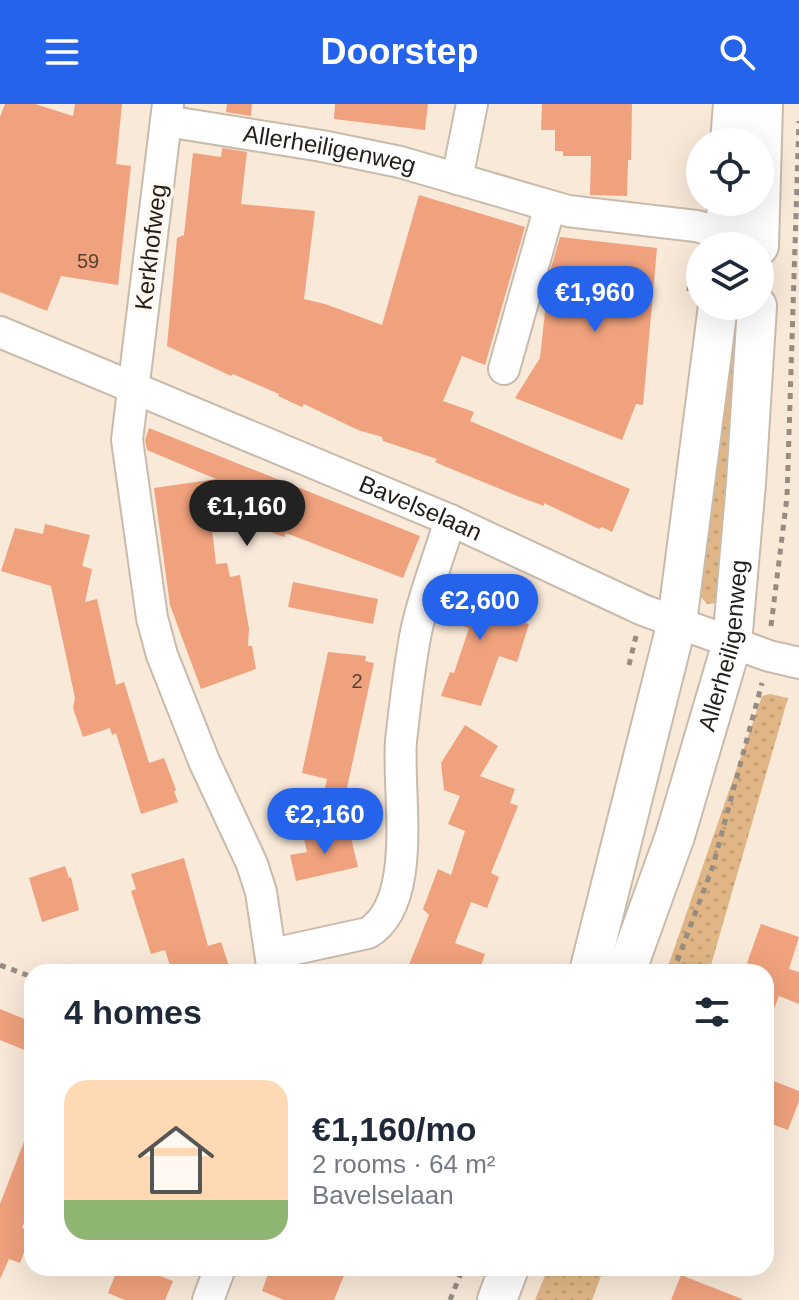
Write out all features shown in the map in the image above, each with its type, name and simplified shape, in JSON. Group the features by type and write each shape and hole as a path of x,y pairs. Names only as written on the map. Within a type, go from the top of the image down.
{"main road":[{"path":"731,128 733,104"},
{"name":"Allerheiligenweg","path":"734,232 763,104"},
{"name":"Allerheiligenweg","path":"591,964 677,622 717,320"},
{"name":"Allerheiligenweg","path":"629,964 675,836 732,643 756,320"},
{"path":"497,1300 506,1276"}],"street":[{"path":"457,179 472,104"},
{"name":"Allerheiligenweg","path":"167,113 400,162 568,211 734,232"},
{"name":"Kerkhofweg","path":"167,113 127,440 155,630 204,761 252,864 261,892 272,963"},
{"path":"504,369 550,206"},
{"name":"Bavelselaan","path":"0,332 450,520 643,610 769,656 799,663"},
{"path":"272,963 368,933 381,925 388,913 403,847 401,744 417,631 450,520"},
{"path":"208,1300 217,1276"}],"path":[{"path":"676,964 713,866 769,656 787,497 799,121"},
{"path":"0,965 24,974"},
{"path":"450,1300 460,1276"}],"shaded area":[{"path":"723,320 746,320 718,603 707,604 692,587"},
{"path":"770,694 788,698 711,964 669,964 762,696"},
{"path":"545,1276 601,1276 592,1300 535,1300"}],"building":[{"path":"5,104 35,104 73,116 75,104 122,104 116,164 131,166 118,285 61,276 47,311 0,292 0,117"},
{"path":"227,104 252,104 251,116 226,112"},
{"path":"335,104 428,104 425,130 334,119"},
{"path":"542,104 632,104 627,196 590,195 591,156 563,156 563,151 555,151 555,130 541,130"},
{"path":"222,148 247,152 241,204 315,211 304,299 382,325 419,195 525,227 485,365 462,356 443,401 474,412 470,421 630,489 612,532 449,468 435,462 437,459 383,441 382,437 358,430 304,404 302,407 167,346 177,238 184,235 193,153 221,157"},
{"path":"560,237 657,248 643,405 636,404 622,440 515,398 540,358 547,293 544,292"},
{"path":"149,428 420,536 403,578 286,533 284,537 262,529 263,526 209,502 216,564 227,563 230,577 240,575 249,629 248,646 252,646 256,669 201,689 170,605 154,488 216,479 147,450 145,440"},
{"path":"45,524 90,535 82,566 92,569 85,602 97,599 116,685 124,682 149,763 164,758 178,802 141,814 116,733 112,735 110,728 83,737 73,708 75,698 51,586 1,571 15,528 43,534"},
{"path":"455,581 488,592 486,601 515,610 512,619 529,624 517,662 499,656 481,706 441,696 450,672 454,673 469,628 443,620"},
{"path":"293,582 378,599 373,624 288,607"},
{"path":"328,652 366,656 365,661 374,663 345,797 324,793 327,779 302,773"},
{"path":"465,725 498,746 480,776 515,789 510,803 518,806 491,873 499,877 487,908 471,902 455,943 485,954 482,964 409,964 429,915 423,909 438,869 451,875 465,831 448,824 460,796 444,790 441,763"},
{"path":"349,830 358,867 296,881 290,855 307,852 304,839"},
{"path":"184,858 208,946 221,942 228,964 169,964 165,950 151,954 131,891 136,889 131,874"},
{"path":"65,866 79,910 42,922 29,878"},
{"path":"761,924 799,937 789,969 799,972 799,1004 779,996 774,1009 774,964 747,963"},
{"path":"0,1009 24,1019 24,1050 0,1040"},
{"path":"774,1081 799,1091 799,1101 788,1130 774,1125"},
{"path":"24,1142 24,1253 20,1263 9,1259 0,1279 0,1204"},
{"path":"115,1276 160,1276 173,1281 165,1300 125,1300 108,1293"},
{"path":"267,1276 344,1276 334,1300 284,1300 262,1291"},
{"path":"681,1276 742,1299 742,1300 671,1300"}]}
